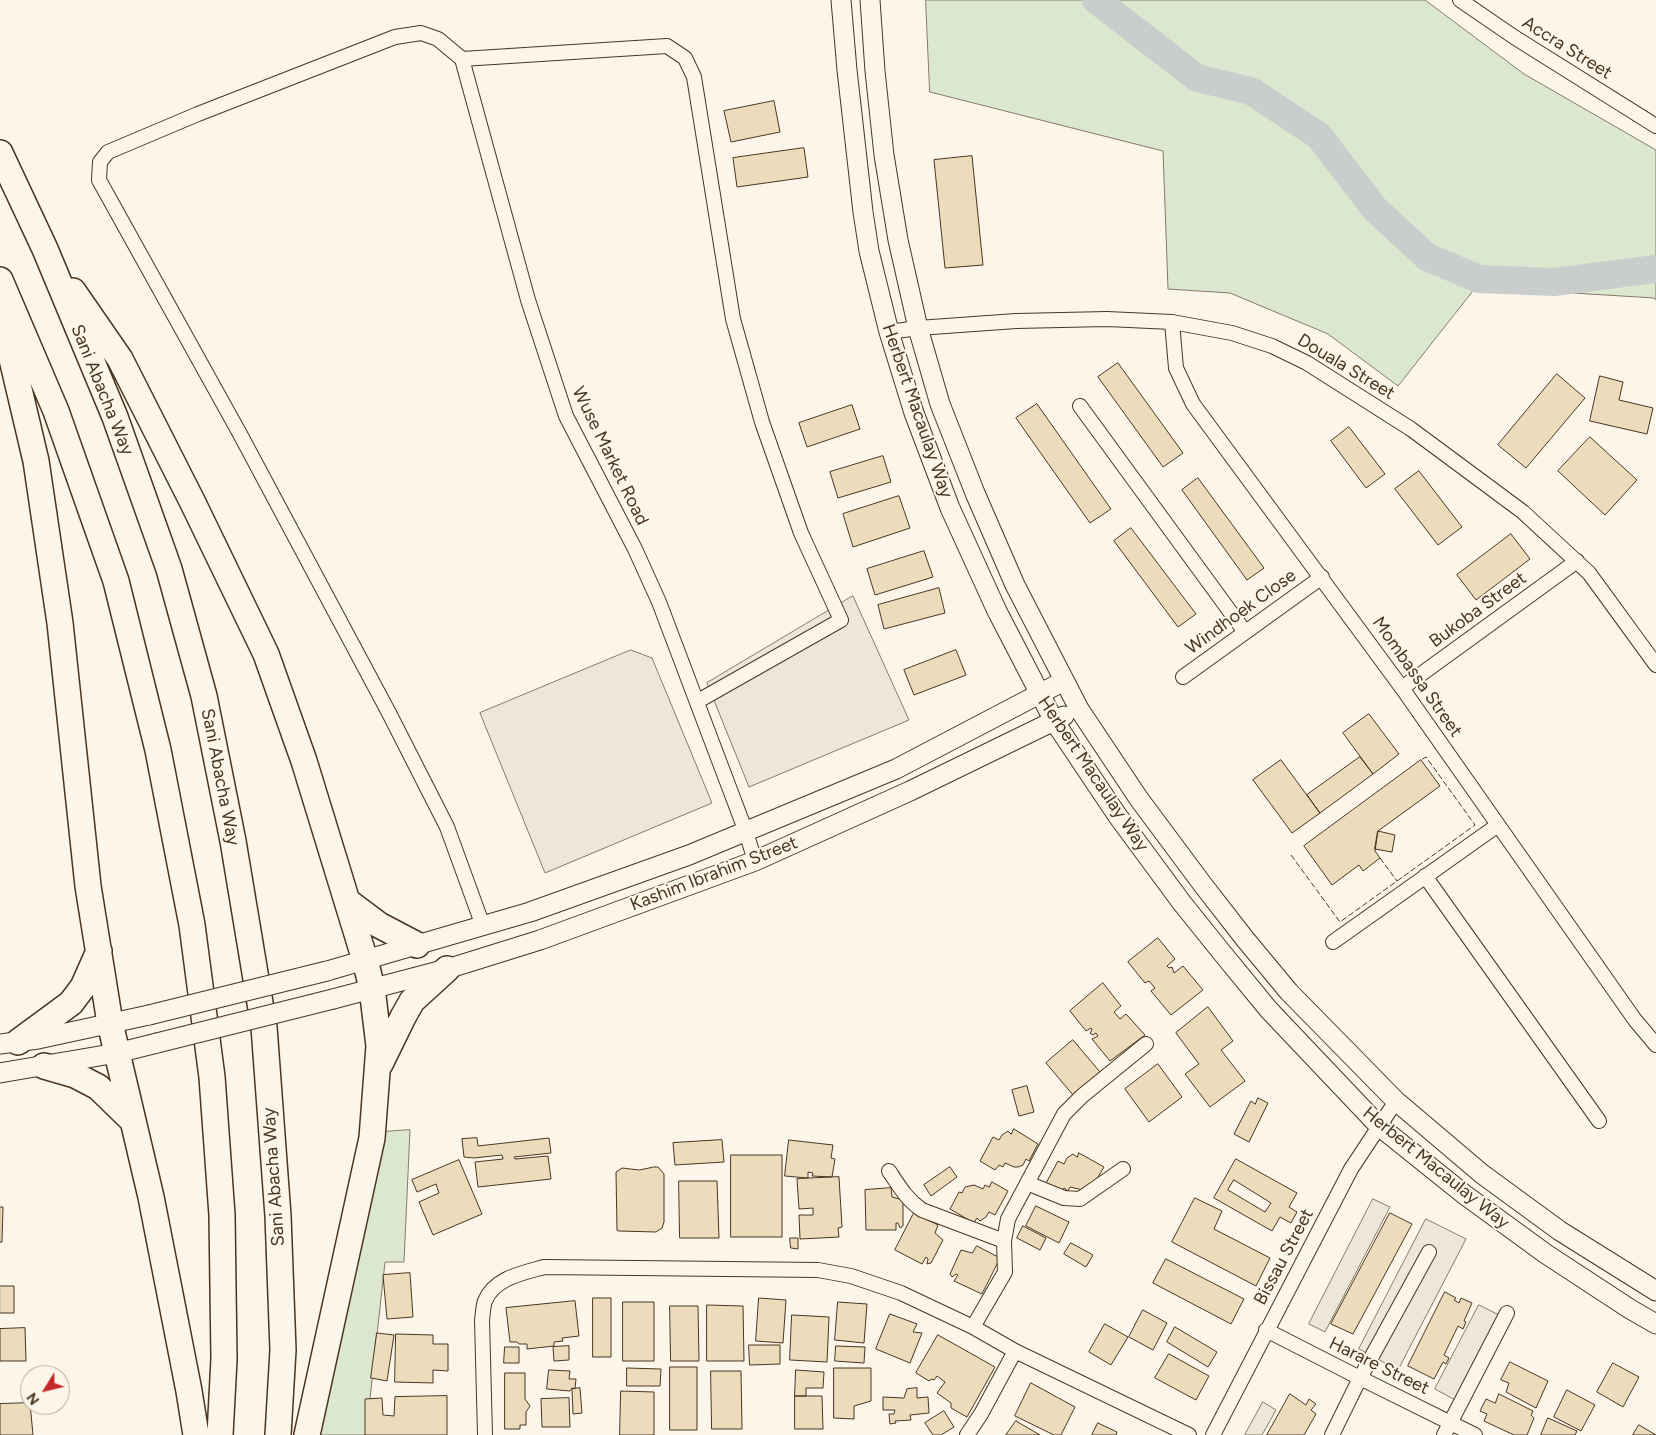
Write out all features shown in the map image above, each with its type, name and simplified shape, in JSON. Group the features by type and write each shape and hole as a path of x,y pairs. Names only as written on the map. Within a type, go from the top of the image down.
{"highway":[{"name":"Sani Abacha Way","path":"0,153 45,249 115,417 169,569 204,696 232,831 264,1027 278,1216 283,1350 278,1435"},
{"path":"45,249 120,359 193,503 266,654 304,761 372,988 379,1046 372,1138 307,1435"},
{"path":"0,280 56,411 116,580 158,750 192,925 212,1077 222,1215 224,1359 220,1435"},
{"path":"0,308 12,352 36,460 60,622 88,886 110,1023 152,1207 196,1435"},
{"path":"347,901 379,925 417,945"},
{"path":"9,1043 71,1003 83,988 98,951"},
{"path":"378,1069 412,1001 447,970"},
{"path":"44,1066 75,1075 98,1087 133,1120"}],"main road":[{"name":"Herbert Macaulay Way","path":"841,0 863,212 869,251 889,332 914,412 950,508 997,611 1054,721 1117,815 1182,903 1269,1010 1379,1126 1465,1195 1546,1254 1630,1310 1656,1324"},
{"name":"Herbert Macaulay Way","path":"870,0 884,155 898,240 918,328 940,404 974,492 1015,585 1079,709 1139,799 1245,938 1289,992 1396,1101 1482,1174 1560,1231 1656,1291"},
{"name":"Kashim Ibrahim Street","path":"9,1043 38,1039 149,1015 327,971 530,912 689,855 896,769 1064,681"},
{"name":"Kashim Ibrahim Street","path":"0,1073 117,1053 447,970 540,940 755,861 910,791 1079,709"}],"street":[{"name":"Accra Street","path":"1460,0 1514,37 1656,126"},
{"path":"483,926 447,827 389,713 240,434 99,180 100,162 108,152 198,114 395,37 421,33 438,39 462,59 667,46 686,58 694,77 736,328 762,422 801,533 841,620 698,701"},
{"name":"Wuse Market Road","path":"462,59 528,300 566,416 635,549 659,602 698,701 755,861"},
{"name":"Douala Street","path":"889,332 918,328 1025,321 1107,319 1172,322 1232,333 1272,346 1307,363 1411,429 1523,512 1589,573 1656,665"},
{"name":"Mombassa Street","path":"1172,322 1176,368 1193,404 1322,577 1635,1020 1656,1045"},
{"path":"1080,406 1245,632"},
{"name":"Bukoba Street","path":"1402,688 1577,561"},
{"name":"Windhoek Close","path":"1183,677 1322,577"},
{"path":"1333,942 1498,825"},
{"path":"1425,876 1599,1121"},
{"path":"973,1327 1005,1272 1004,1241 1008,1219 1064,1114 1082,1096 1146,1044"},
{"name":"Bissau Street","path":"1213,1435 1351,1169 1396,1101"},
{"path":"1027,1183 1064,1198 1080,1199 1123,1169"},
{"path":"889,1172 905,1195 922,1210 1004,1241"},
{"path":"1332,1435 1360,1378 1429,1252"},
{"path":"485,1435 482,1320 484,1301 492,1289 512,1276 544,1267 818,1270 851,1276 901,1293 973,1327 1014,1351 1189,1435"},
{"path":"1444,1435 1507,1313"},
{"name":"Harare Street","path":"1266,1330 1475,1435"},
{"path":"967,1435 981,1414 1014,1351"}],"green space":[{"path":"926,0 1425,0 1524,74 1656,150 1656,300 1654,298 1476,287 1398,386 1328,334 1230,293 1168,289 1163,151 930,92"},
{"path":"410,1130 404,1262 385,1262 366,1435 318,1435 381,1132"}],"shaded area":[{"path":"853,596 909,720 749,787 707,683"},
{"path":"631,650 652,658 712,803 545,873 480,713"},
{"path":"1373,1199 1390,1207 1325,1332 1309,1324"},
{"path":"1426,1219 1466,1239 1398,1370 1359,1349"},
{"path":"1479,1305 1501,1316 1457,1401 1435,1389"},
{"path":"1263,1402 1276,1410 1262,1435 1245,1435"}],"building":[{"path":"774,101 780,132 731,142 724,111"},
{"path":"804,148 808,177 737,187 733,158"},
{"path":"972,156 983,265 945,268 934,160"},
{"path":"1118,363 1183,453 1163,467 1098,377"},
{"path":"1557,374 1585,398 1526,468 1498,445"},
{"path":"1600,376 1623,382 1619,400 1653,408 1647,434 1590,421"},
{"path":"1037,404 1111,509 1090,523 1016,418"},
{"path":"852,405 860,429 807,447 799,423"},
{"path":"1349,427 1385,474 1366,488 1331,441"},
{"path":"1590,437 1637,480 1605,515 1558,471"},
{"path":"883,456 891,482 838,498 830,472"},
{"path":"1419,471 1462,527 1438,545 1395,489"},
{"path":"1198,478 1264,568 1247,580 1182,490"},
{"path":"899,496 910,528 853,547 843,514"},
{"path":"1131,528 1196,614 1178,627 1114,541"},
{"path":"1511,534 1530,559 1476,600 1457,575"},
{"path":"924,551 933,577 875,595 867,569"},
{"path":"939,588 945,613 884,629 878,605"},
{"path":"956,650 966,675 914,695 904,670"},
{"path":"1369,714 1399,754 1373,774 1343,733"},
{"path":"1360,757 1373,774 1320,813 1307,795"},
{"path":"1281,760 1320,813 1292,833 1253,780"},
{"path":"1421,760 1440,786 1378,831 1375,851 1380,858 1363,871 1359,865 1332,885 1304,846"},
{"path":"1378,831 1395,835 1392,852 1375,849"},
{"path":"1158,938 1175,959 1167,966 1169,968 1172,967 1174,973 1183,966 1203,990 1171,1015 1151,991 1155,988 1149,981 1145,983 1128,962"},
{"path":"1103,983 1121,1006 1114,1012 1120,1019 1126,1014 1145,1035 1110,1061 1092,1039 1098,1036 1096,1033 1093,1035 1090,1033 1091,1028 1086,1031 1070,1011"},
{"path":"1208,1007 1233,1041 1221,1050 1245,1081 1210,1107 1185,1074 1199,1064 1176,1033"},
{"path":"1073,1040 1100,1072 1073,1095 1046,1063"},
{"path":"1158,1064 1182,1097 1149,1122 1125,1089"},
{"path":"1027,1086 1034,1112 1019,1116 1012,1090"},
{"path":"1258,1098 1268,1103 1249,1142 1234,1134 1251,1101 1255,1104"},
{"path":"1014,1129 1038,1144 1029,1161 1026,1159 1023,1165 1018,1167 1005,1163 1003,1167 999,1165 995,1170 980,1161 993,1137 999,1140 1008,1131 1011,1134"},
{"path":"477,1138 478,1146 549,1138 551,1153 514,1157 515,1159 548,1156 551,1179 478,1187 475,1162 503,1159 502,1155 474,1158 464,1157 462,1139"},
{"path":"722,1140 724,1162 675,1165 673,1143"},
{"path":"789,1140 833,1145 831,1158 835,1159 832,1177 812,1176 813,1173 808,1172 808,1178 785,1176"},
{"path":"1079,1153 1104,1167 1094,1184 1091,1183 1088,1188 1083,1190 1070,1187 1068,1191 1064,1188 1060,1194 1045,1185 1058,1161 1064,1164 1067,1158 1073,1154 1077,1157"},
{"path":"731,1155 782,1155 782,1237 731,1237"},
{"path":"1236,1159 1297,1193 1289,1207 1297,1212 1291,1223 1280,1217 1272,1231 1214,1198","holes":["1234,1180 1271,1203 1265,1212 1228,1190"]},
{"path":"459,1160 482,1214 433,1235 419,1202 439,1193 436,1184 417,1192 412,1180"},
{"path":"658,1167 664,1174 664,1222 662,1228 656,1232 617,1230 616,1172 622,1168 639,1170"},
{"path":"950,1167 957,1177 931,1196 924,1185"},
{"path":"839,1177 842,1227 838,1228 839,1237 800,1239 799,1215 813,1215 813,1208 799,1209 797,1179"},
{"path":"679,1181 717,1181 719,1238 680,1238"},
{"path":"992,1182 1008,1191 995,1215 989,1212 980,1221 977,1218 974,1223 950,1209 959,1192 962,1193 965,1187 974,1185 983,1189 985,1185 989,1187"},
{"path":"891,1188 892,1197 903,1200 903,1226 900,1228 898,1223 896,1223 896,1230 866,1230 865,1190"},
{"path":"1195,1198 1222,1211 1214,1229 1270,1258 1256,1286 1172,1242"},
{"path":"1036,1206 1069,1222 1059,1243 1026,1226"},
{"path":"0,1207 3,1207 2,1242 0,1242"},
{"path":"914,1213 938,1225 935,1233 943,1240 931,1263 927,1264 928,1259 926,1257 922,1264 895,1250"},
{"path":"1390,1213 1412,1224 1353,1334 1331,1324"},
{"path":"1023,1226 1046,1238 1040,1250 1017,1238"},
{"path":"790,1238 798,1238 798,1249 791,1248"},
{"path":"1071,1243 1093,1255 1086,1267 1064,1254"},
{"path":"977,1246 1000,1258 982,1294 954,1281 958,1275 956,1274 952,1277 950,1274 961,1250 972,1253"},
{"path":"1166,1259 1244,1299 1231,1324 1153,1283"},
{"path":"410,1273 413,1317 387,1319 383,1275"},
{"path":"0,1286 14,1286 14,1313 0,1313"},
{"path":"1445,1292 1456,1298 1454,1300 1459,1303 1461,1298 1472,1303 1464,1321 1466,1322 1463,1329 1458,1326 1444,1355 1449,1358 1446,1364 1443,1362 1434,1379 1408,1366"},
{"path":"593,1298 611,1298 611,1357 593,1357"},
{"path":"759,1298 786,1300 783,1343 756,1341"},
{"path":"575,1301 579,1336 562,1338 563,1341 554,1342 554,1346 527,1349 527,1344 510,1342 506,1308"},
{"path":"623,1302 654,1302 654,1361 623,1361"},
{"path":"838,1302 867,1304 864,1343 835,1340"},
{"path":"707,1305 743,1306 744,1361 707,1361"},
{"path":"670,1306 698,1306 699,1361 671,1361"},
{"path":"1143,1310 1167,1323 1153,1350 1129,1337"},
{"path":"890,1314 917,1324 913,1332 922,1333 910,1363 876,1349"},
{"path":"792,1315 829,1317 827,1362 790,1360"},
{"path":"1105,1324 1128,1337 1111,1365 1089,1352"},
{"path":"1175,1327 1217,1352 1208,1367 1167,1342"},
{"path":"25,1328 26,1361 0,1361 0,1329"},
{"path":"377,1333 394,1335 387,1381 371,1378"},
{"path":"396,1334 433,1335 433,1344 448,1344 448,1371 433,1370 433,1383 395,1382"},
{"path":"938,1335 995,1367 967,1417 951,1408 951,1403 937,1393 945,1382 937,1376 934,1380 929,1381 916,1373"},
{"path":"749,1345 780,1345 780,1364 750,1365"},
{"path":"569,1346 569,1360 554,1361 553,1347"},
{"path":"836,1346 865,1347 864,1363 835,1361"},
{"path":"505,1347 519,1347 519,1363 504,1363"},
{"path":"1169,1354 1209,1376 1196,1400 1155,1378"},
{"path":"1510,1362 1548,1381 1536,1408 1506,1392 1509,1383 1501,1380"},
{"path":"1613,1363 1639,1377 1623,1407 1597,1392"},
{"path":"670,1367 697,1367 697,1430 670,1430"},
{"path":"627,1368 661,1369 660,1386 627,1386"},
{"path":"834,1368 871,1368 871,1401 854,1406 854,1419 834,1418"},
{"path":"549,1370 570,1371 569,1379 576,1379 575,1389 572,1388 570,1391 547,1389"},
{"path":"796,1370 824,1372 823,1388 806,1388 806,1396 795,1396"},
{"path":"711,1371 741,1371 742,1429 712,1429"},
{"path":"505,1373 525,1373 525,1399 530,1406 526,1412 526,1425 520,1425 520,1429 505,1429"},
{"path":"1031,1383 1075,1407 1061,1435 1054,1435 1015,1416"},
{"path":"580,1388 582,1413 573,1414 572,1389"},
{"path":"917,1388 917,1398 928,1397 929,1413 910,1415 911,1420 895,1421 896,1423 890,1424 889,1414 894,1414 895,1410 883,1410 883,1397 904,1398 907,1389"},
{"path":"1567,1390 1595,1405 1581,1431 1554,1417"},
{"path":"621,1391 654,1392 654,1435 620,1435"},
{"path":"1290,1394 1306,1405 1309,1399 1316,1404 1311,1410 1316,1414 1304,1435 1267,1435"},
{"path":"1499,1394 1533,1411 1531,1415 1534,1418 1527,1435 1514,1435 1484,1421 1487,1414 1480,1411 1486,1399 1495,1403"},
{"path":"447,1396 447,1435 365,1435 365,1399 382,1398 383,1415 394,1416 395,1397"},
{"path":"795,1396 822,1396 823,1429 795,1429"},
{"path":"569,1398 570,1427 542,1427 541,1399"},
{"path":"20,1403 20,1415 31,1415 33,1435 0,1435 0,1404"},
{"path":"944,1411 954,1427 941,1435 933,1435 925,1423"},
{"path":"1548,1418 1577,1431 1575,1435 1541,1435"},
{"path":"1016,1421 1040,1435 1006,1435"},
{"path":"1098,1423 1117,1432 1116,1435 1092,1435"},
{"path":"1639,1425 1656,1435 1633,1435"}],"waterway":[{"path":"1096,0 1197,78 1251,91 1319,136 1375,209 1427,257 1479,279 1554,282 1656,269"}],"fence":[{"path":"1291,855 1340,922 1475,825 1426,757 1421,760"},
{"path":"1380,858 1397,881"}]}
